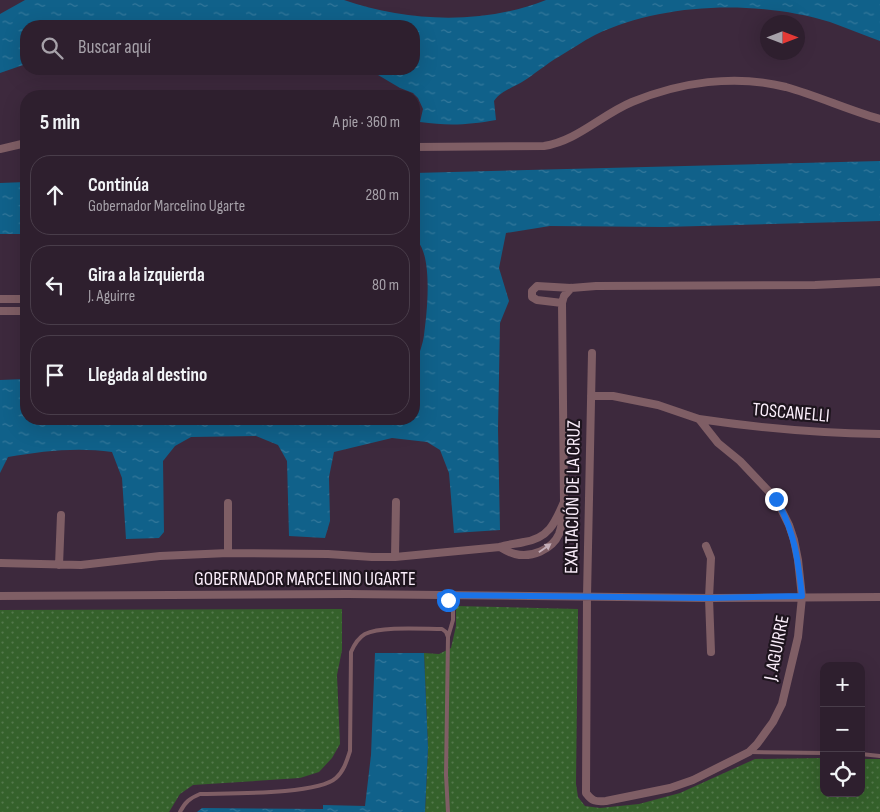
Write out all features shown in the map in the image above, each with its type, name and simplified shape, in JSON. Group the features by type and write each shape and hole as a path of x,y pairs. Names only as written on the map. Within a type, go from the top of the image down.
{"street":[{"path":"420,147 544,146 555,144 575,135 611,112 646,96 666,90 714,82 748,82 777,85 880,119"},
{"path":"0,149 20,144"},
{"path":"562,303 537,300 532,297 532,291 537,286 571,288 596,286 815,285 880,282"},
{"path":"500,547 513,554 528,556 539,552 550,546 558,536 563,521 562,303 564,296 571,288"},
{"path":"0,299 20,299"},
{"path":"0,311 20,311"},
{"name":"EXALTACIÓN DE LA CRUZ","path":"586,793 587,596 592,353"},
{"path":"591,396 613,396 658,405 699,419"},
{"name":"TOSCANELLI","path":"699,419 783,430 880,434"},
{"name":"J. AGUIRRE","path":"586,793 591,800 596,802 606,801 670,788 693,780 749,752 773,722 782,704 798,637 802,596 794,540 776,499 740,461 718,443 699,419"},
{"path":"395,557 396,502"},
{"path":"0,563 59,565 160,556 228,553 328,554 372,558 500,547 534,540 542,536 553,526 564,502"},
{"path":"228,503 228,553"},
{"path":"59,565 61,515"},
{"path":"706,546 711,558 709,598 711,652"},
{"name":"GOBERNADOR MARCELINO UGARTE","path":"0,596 880,597"}],"lane":[{"path":"440,595 453,606 453,620 448,637 446,775 448,812"},
{"path":"180,812 184,804 191,797 200,794 305,788 325,785 337,778 346,764 350,751 351,652 355,642 363,635 375,630 442,629 448,637"},
{"path":"749,752 820,753"},
{"path":"865,754 880,756"}],"green space":[{"path":"456,606 578,609 576,784 578,797 585,806 600,808 639,804 680,793 755,759 820,758 820,797 865,797 865,759 880,759 880,812 425,812 428,748 424,653 439,654 451,648 456,626"},
{"path":"342,609 342,650 337,675 340,744 332,758 319,772 300,778 193,785 180,794 169,812 0,812 0,610"}],"water":[{"path":"25,0 344,0 393,13 445,18 497,14 546,0 880,0 880,41 830,22 805,15 773,10 711,8 650,16 622,24 586,40 522,82 503,92 494,101 496,120 467,124 420,122 423,109 420,102 420,90 405,90 378,75 420,75 420,20 20,20 20,66 0,73 0,14"},
{"path":"880,161 880,221 664,227 550,226 506,233 499,268 509,301 500,323 498,429 500,530 454,533 449,473 440,450 427,442 392,438 334,452 329,477 330,521 325,538 289,536 287,461 278,445 256,436 191,437 175,446 163,461 164,532 159,538 126,539 122,478 112,452 60,450 8,457 0,473 0,380 20,379 20,425 420,425 420,350 427,312 428,283 427,269 420,245 420,173"},
{"path":"20,182 20,234 0,234 0,183"},
{"path":"375,653 424,653 428,748 425,812 197,812 202,808 323,809 323,805 365,806 371,755"}],"route":[{"path":"448,600 440,595 709,598 802,596 794,540 783,511 776,499"}]}
